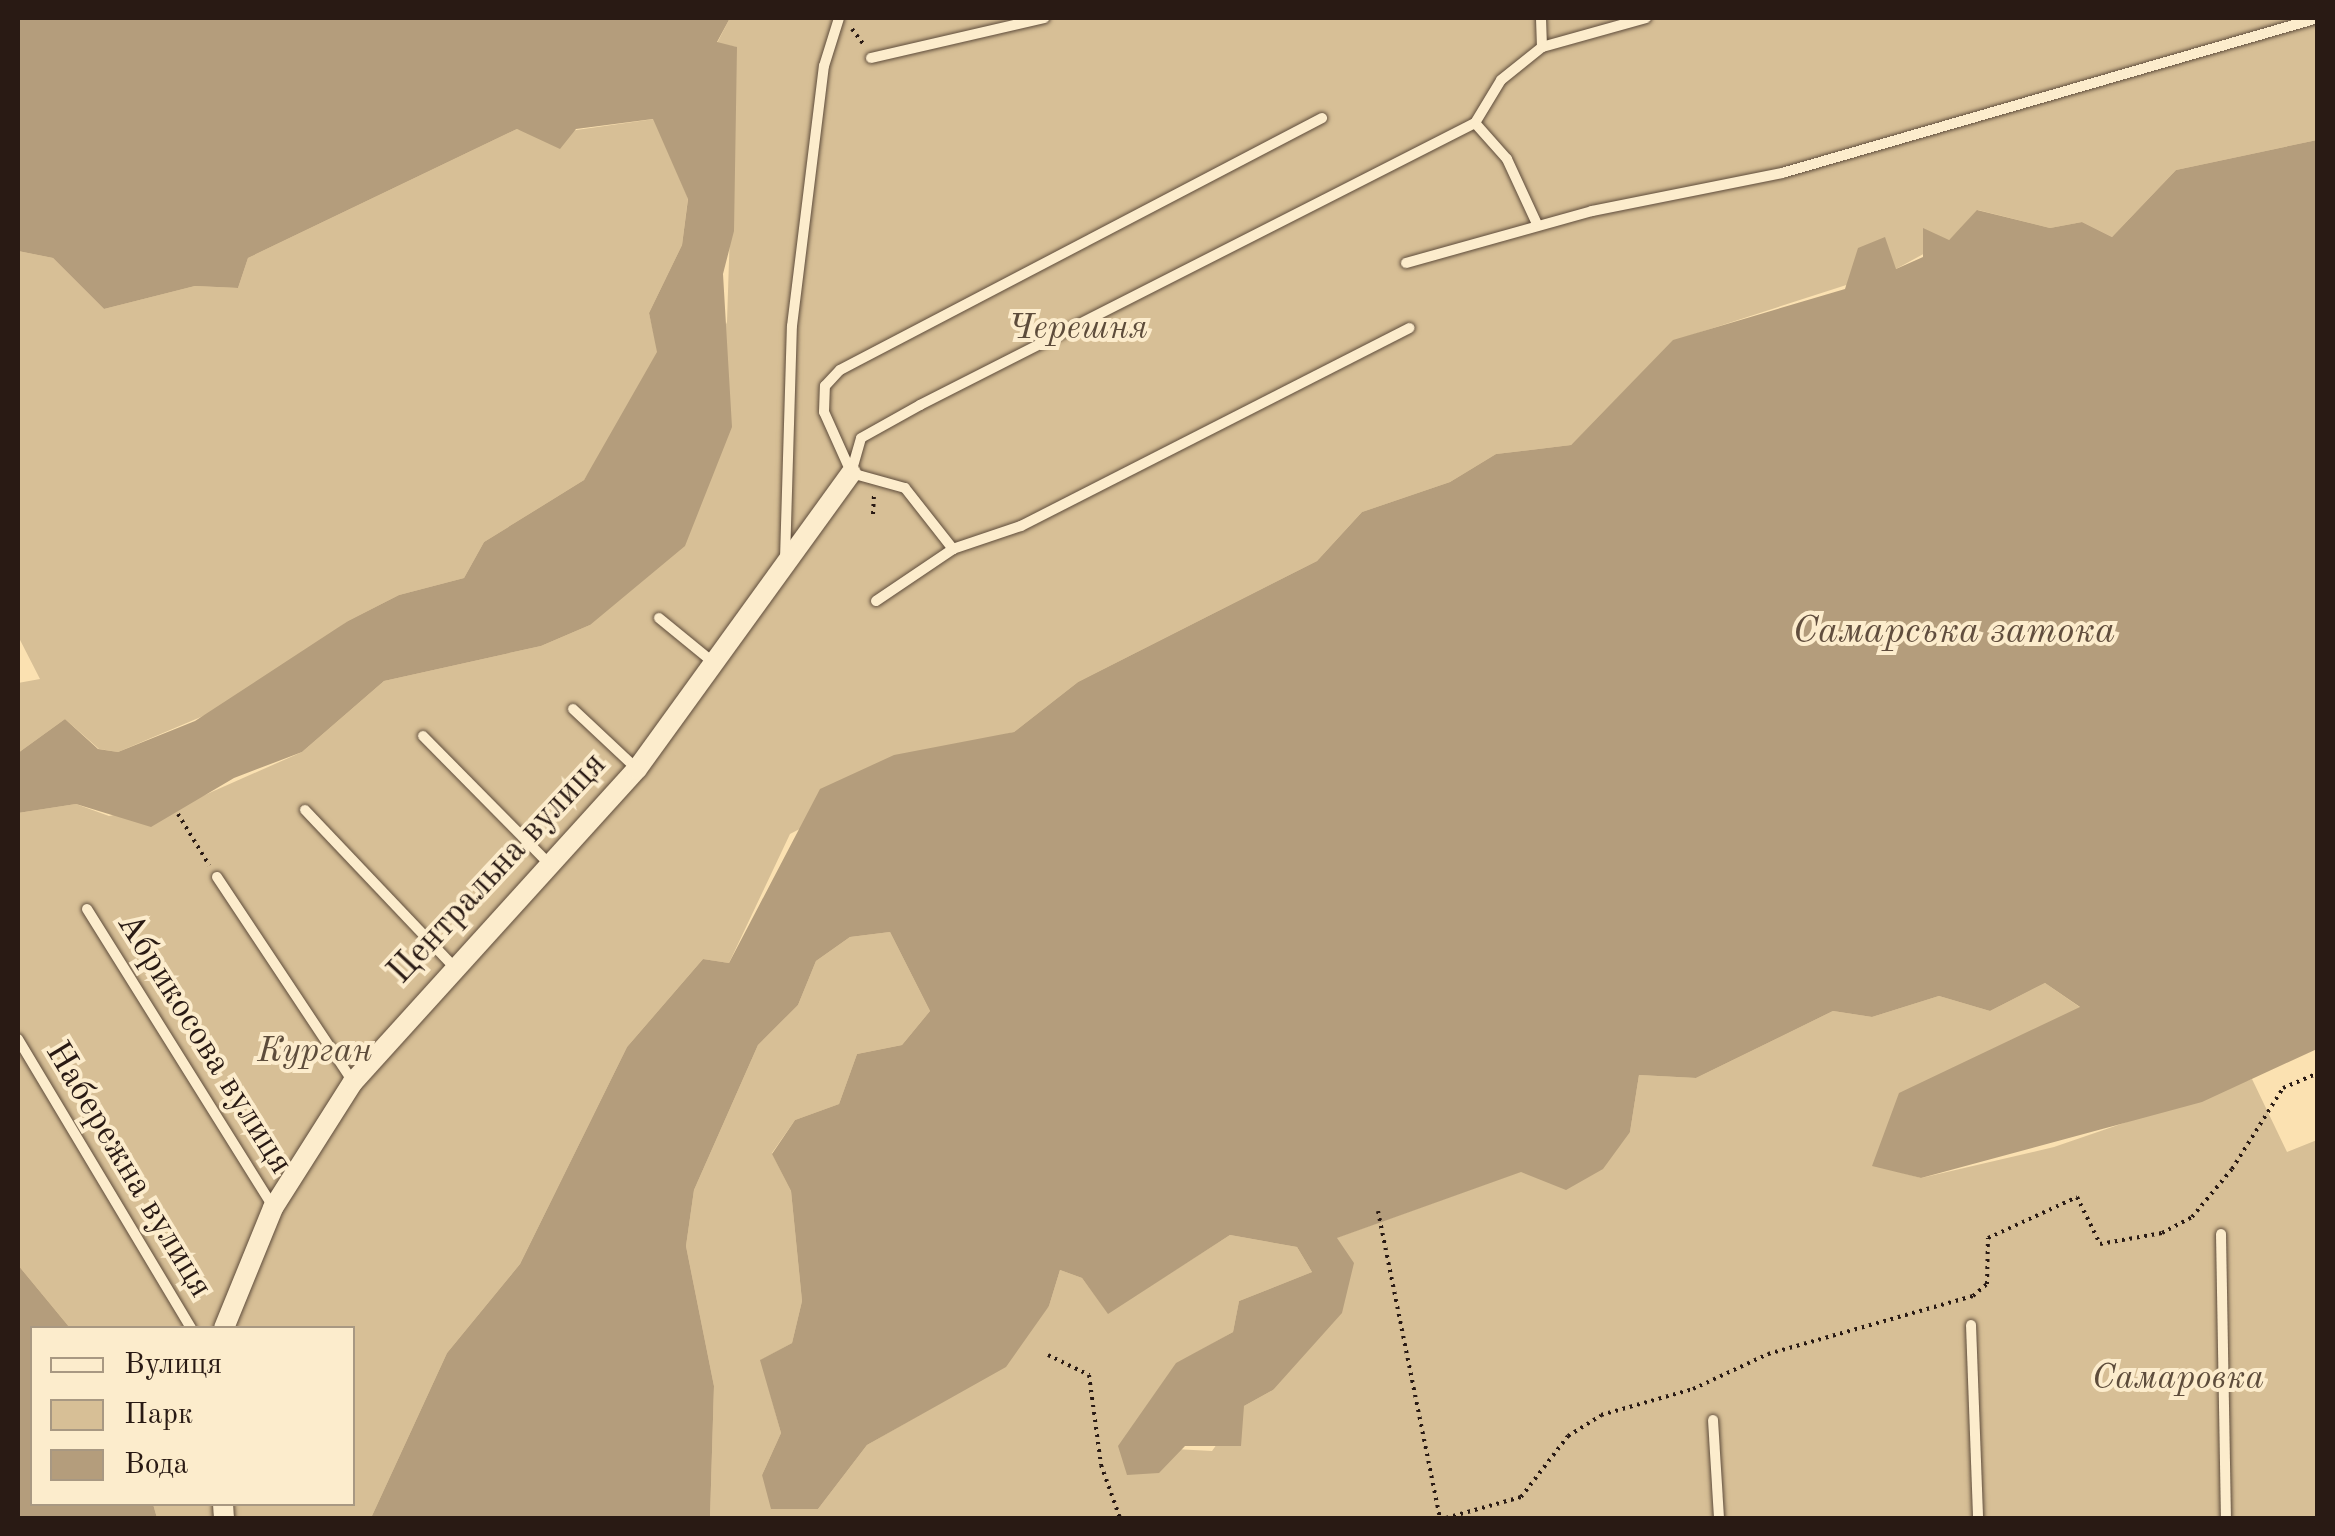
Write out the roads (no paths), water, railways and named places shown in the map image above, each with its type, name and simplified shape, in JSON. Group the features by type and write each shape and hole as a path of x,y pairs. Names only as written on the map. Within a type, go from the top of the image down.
{"street":[{"name":"Центральна вулиця","path":"225,1326 274,1208 352,1082 454,967 552,867 636,769 851,472"}],"lane":[{"path":"785,560 792,326 839,18"},
{"path":"871,58 1044,18"},
{"path":"1541,18 1542,47"},
{"path":"851,472 861,438 905,413 1475,123 1500,80 1542,47 1646,18"},
{"path":"1406,263 1537,224 1782,173 2318,18"},
{"path":"953,549 905,488 851,472 824,412 825,386 840,370 1322,118"},
{"path":"1475,123 1508,158 1537,224"},
{"path":"876,601 953,549 1021,526 1409,328"},
{"path":"659,618 714,662"},
{"path":"573,709 636,769"},
{"path":"423,736 552,867"},
{"path":"305,810 454,967"},
{"path":"217,878 352,1082"},
{"name":"Абрикосова вулиця","path":"87,909 274,1208"},
{"name":"Набережна вулиця","path":"18,1039 190,1326"},
{"path":"2221,1234 2226,1518"},
{"path":"1971,1325 1978,1518"},
{"path":"1713,1420 1719,1518"}],"water":[{"path":"18,18 730,18 717,42 737,47 734,231 723,274 732,427 685,546 590,625 541,646 384,681 302,752 234,778 151,827 76,804 18,813 18,753 65,719 98,749 118,752 195,721 348,621 399,595 464,578 484,542 584,480 657,352 649,313 682,245 688,199 653,119 576,129 560,149 517,129 248,258 238,288 195,286 104,309 53,258 18,251"},
{"name":"Самарська затока","path":"2317,140 2317,1049 2202,1102 1921,1178 1872,1166 1899,1093 2080,1007 2045,983 1990,1011 1939,996 1872,1017 1833,1011 1696,1078 1639,1075 1630,1132 1603,1169 1566,1190 1521,1172 1337,1238 1354,1263 1342,1313 1273,1390 1244,1406 1241,1446 1185,1446 1159,1473 1127,1475 1118,1446 1176,1363 1233,1332 1239,1301 1312,1272 1297,1247 1230,1235 1108,1314 1082,1278 1060,1270 1049,1306 1006,1367 867,1445 818,1509 771,1509 762,1475 781,1433 760,1360 792,1343 802,1301 791,1191 772,1154 795,1120 839,1104 857,1054 902,1045 930,1011 890,932 850,937 816,961 798,1005 758,1045 694,1190 686,1246 714,1386 710,1518 371,1518 447,1353 520,1264 627,1047 703,959 729,963 820,789 894,755 1014,732 1078,682 1317,561 1362,512 1450,482 1496,454 1571,445 1673,340 1845,289 1858,248 1885,237 1896,269 1923,257 1923,228 1949,240 1977,210 2050,228 2082,222 2112,237 2176,170"},
{"path":"18,1265 68,1326 30,1326 30,1506 154,1506 157,1518 18,1518"}],"park label":[{"name":"Черешня","path":"1078,329"},
{"name":"Курган","path":"315,1052"},
{"name":"Самаровка","path":"2178,1379"}]}
